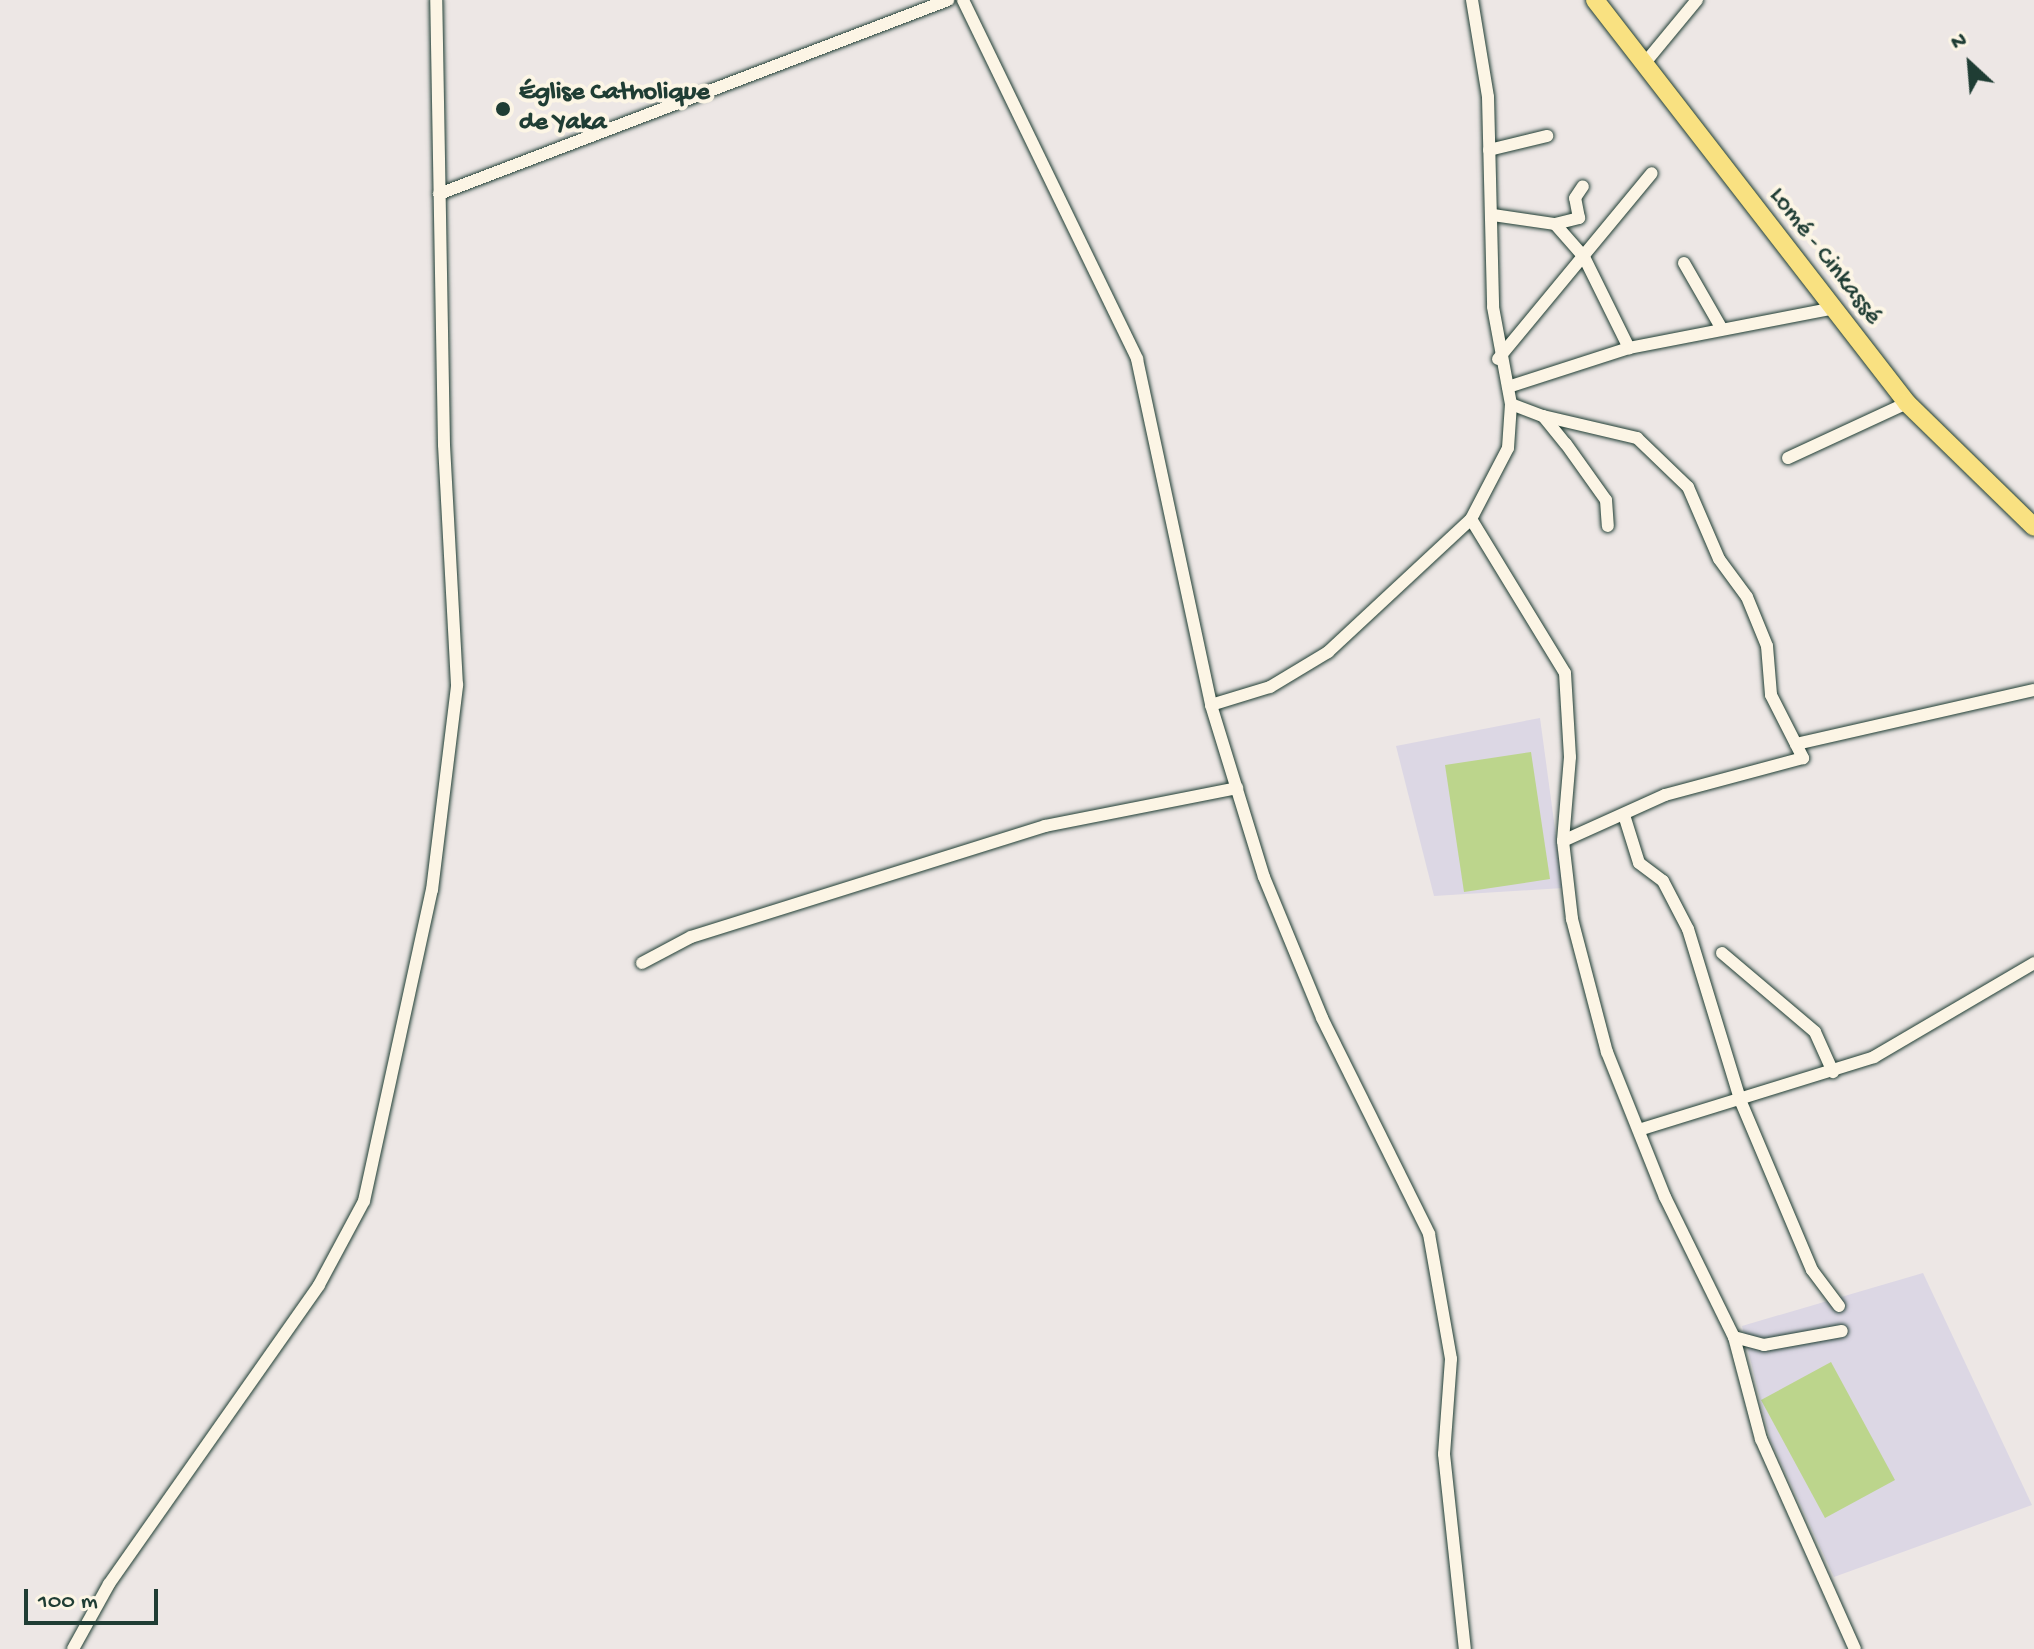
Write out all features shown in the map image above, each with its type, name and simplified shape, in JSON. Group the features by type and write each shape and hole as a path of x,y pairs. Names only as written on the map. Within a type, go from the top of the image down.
{"highway":[{"name":"Lomé - Cinkassé","path":"1595,0 1830,309 1907,403 2034,527"}],"street":[{"path":"73,1649 109,1584 319,1285 364,1201 432,890 457,685 439,194 436,0"},
{"path":"439,194 948,0"},
{"path":"963,0 1137,359 1211,705 1264,877 1322,1018 1429,1234 1451,1359 1444,1454 1465,1649"},
{"path":"1211,705 1270,687 1328,652 1471,519 1508,448 1511,404 1498,359 1489,150 1472,0"},
{"path":"1644,64 1697,0"},
{"path":"1489,150 1547,136"},
{"path":"1498,359 1652,173"},
{"path":"1493,215 1555,224 1579,218 1575,198 1583,186"},
{"path":"1555,224 1584,257 1629,348"},
{"path":"1684,263 1722,329"},
{"path":"1508,387 1629,348 1830,309"},
{"path":"1788,458 1907,403"},
{"path":"1511,404 1543,416 1637,438 1688,487 1719,559 1747,597 1767,646 1771,695 1803,758 1665,795 1563,841"},
{"path":"1543,416 1606,500 1608,526"},
{"path":"1471,519 1565,673 1570,757 1563,841 1589,987 1665,1197 1734,1337 1761,1439 1855,1649"},
{"path":"1796,744 2034,690"},
{"path":"642,963 691,937 1045,826 1237,788"},
{"path":"1624,815 1639,863 1663,881 1688,929 1741,1102 1812,1270 1839,1306"},
{"path":"1722,953 1815,1032 1833,1072"},
{"path":"1642,1129 1741,1102 1833,1072 1920,1033 2034,963"},
{"path":"1734,1337 1764,1345 1842,1331"}],"shaded area":[{"path":"1540,718 1563,888 1434,896 1396,746"},
{"path":"1923,1273 2032,1505 1834,1577 1770,1439 1742,1326"}],"green space":[{"path":"1531,752 1550,879 1464,892 1445,765"},
{"path":"1831,1362 1895,1480 1825,1518 1761,1400"}],"place":[{"name":"Église Catholique de Yaka","path":"503,109"}]}
